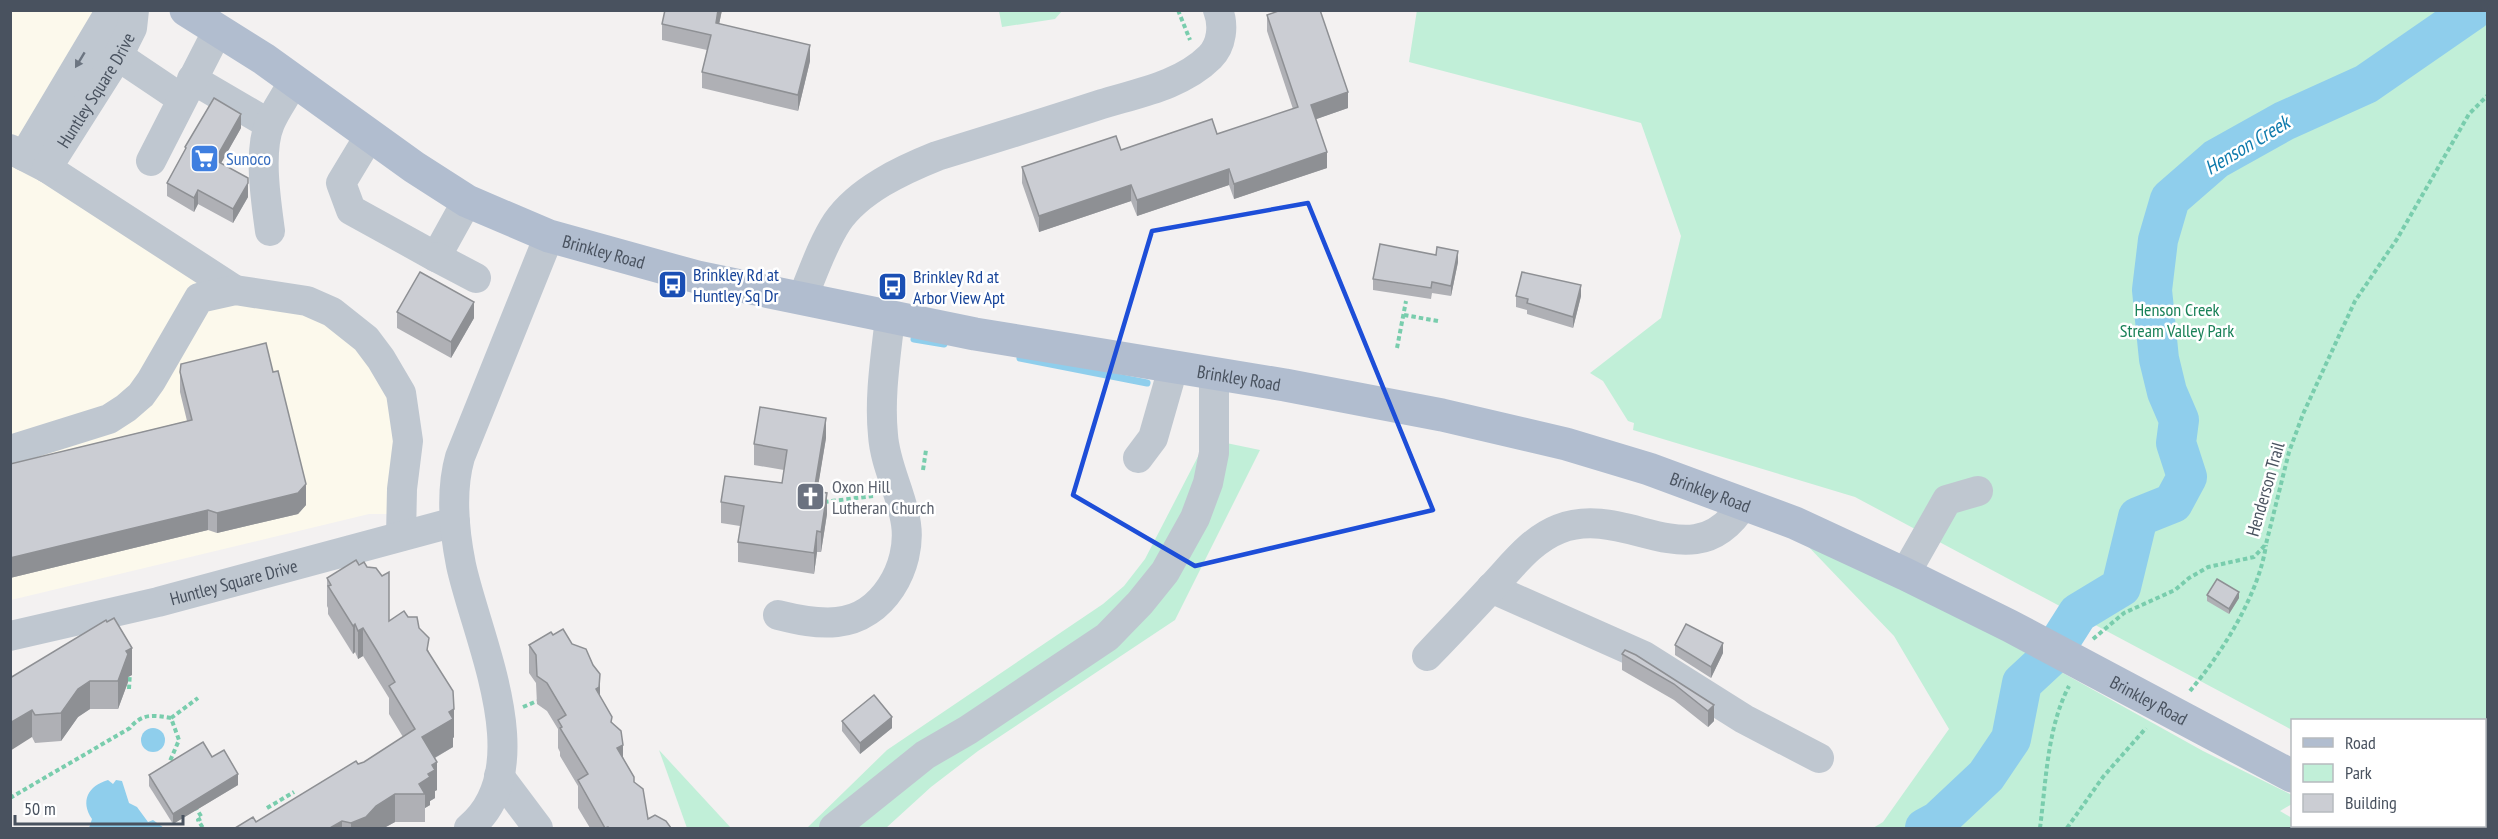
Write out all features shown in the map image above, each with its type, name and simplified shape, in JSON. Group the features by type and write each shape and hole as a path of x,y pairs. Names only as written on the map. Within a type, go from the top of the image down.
{"main road":[{"name":"Brinkley Road","path":"186,10 264,59 293,82 467,201 549,236 697,277 802,299 1032,345 1285,385 1433,413 1566,444 1649,469 1795,522 1905,574 2010,626 2291,775"}],"street":[{"name":"Huntley Square Drive","path":"27,158 111,10"},
{"name":"Huntley Square Drive","path":"27,158 118,56 132,28 134,10"},
{"path":"802,299 819,257 838,221 884,180 937,156 1147,90 1187,74 1212,55 1220,40 1222,21 1218,10"},
{"path":"151,161 218,30"},
{"path":"118,56 269,124"},
{"path":"270,231 265,186 265,150 269,124 293,82"},
{"path":"370,135 341,183 351,210 476,278"},
{"path":"27,158 235,290"},
{"path":"436,257 467,201"},
{"path":"469,828 489,808 494,799 500,776 502,736 499,706 461,565 453,489 460,457 549,236"},
{"path":"10,450 109,419 126,408 141,395 151,381 199,298 235,290 307,301 332,312 366,339 381,359 400,393 408,441 402,489 401,536"},
{"path":"778,615 807,622 839,622 867,612 893,586 907,553 906,523 883,438 882,399 890,316"},
{"path":"1138,458 1153,438 1173,368"},
{"path":"834,828 925,755 968,730 1107,638 1140,603 1165,572 1195,518 1208,483 1214,453 1214,374"},
{"path":"1905,574 1947,501 1978,491"},
{"path":"1427,656 1531,546 1559,529 1581,524 1600,524 1629,528 1672,540 1700,540 1725,527 1736,517 1744,503"},
{"name":"Huntley Square Drive","path":"10,636 158,602 455,522"},
{"path":"1491,588 1644,656 1744,719 1819,758"},
{"path":"500,776 538,828"}],"path":[{"name":"Henderson Trail","path":"2089,647 2095,636 2124,613 2175,590 2189,578 2208,567 2254,557 2266,544 2289,452 2303,414 2355,301 2397,238 2469,114 2487,95"},
{"path":"1397,348 1406,301"},
{"path":"1404,315 1438,321"},
{"path":"923,470 926,450"},
{"path":"819,503 867,496 898,495"},
{"path":"129,689 130,665"},
{"path":"2040,828 2050,752 2060,706 2074,676"},
{"path":"10,798 130,728 144,715 171,718 198,698"},
{"path":"171,718 180,740 170,761 176,771"},
{"path":"267,808 294,792"},
{"path":"192,799 202,818 198,820 203,828"}],"highlighted area":[{"path":"1308,203 1433,510 1195,566 1073,495 1152,231"}],"shaded area":[{"path":"10,11 111,11 24,156 235,290 307,301 401,393 401,514 369,514 11,600"}],"green space":[{"path":"999,10 1062,11 1055,19 1002,27"},
{"name":"Henson Creek Stream Valley Park","path":"1417,10 2487,11 2487,828 2482,827 2486,827 2486,719 2291,719 2291,729 1855,497 1633,430 1634,423 1628,421 1603,381 1590,373 1661,318 1681,236 1641,123 1409,62"},
{"path":"1207,439 1260,450 1175,620 978,751 931,787 886,828 807,828 887,750 1103,604 1124,586 1145,559"},
{"path":"1803,541 1919,593 2203,751 2291,795 2291,805 2280,811 2291,817 2291,827 2311,828 1873,828 1883,822 1949,729 1894,636"},
{"path":"659,750 731,828 687,828"}],"water":[{"path":"153,728 158,729 164,735 164,745 158,751 153,752 148,751 142,745 141,740 142,735 148,729"},
{"path":"108,780 113,784 116,780 122,781 129,803 137,807 148,822 153,820 164,828 89,828 92,819 87,806 88,795 95,786"}],"building":[{"path":"665,10 718,10 716,23 810,45 798,95 702,72 711,35 662,24"},
{"path":"1281,10 1320,10 1348,92 1311,105 1327,152 1234,184 1229,169 1137,200 1131,185 1039,216 1022,167 1116,136 1121,150 1212,119 1217,134 1298,107 1267,15"},
{"path":"214,98 241,114 215,160 248,178 248,183 233,209 198,190 194,198 167,183"},
{"path":"1380,244 1436,255 1437,247 1458,251 1451,286 1432,282 1431,288 1373,279"},
{"path":"420,272 474,302 451,342 397,312"},
{"path":"1522,272 1581,285 1573,317 1527,303 1528,299 1516,296"},
{"path":"266,343 273,372 278,371 306,484 298,493 217,513 208,510 10,558 10,464 192,420 180,372 181,364"},
{"path":"760,407 826,418 814,491 827,493 821,532 817,531 814,553 738,542 744,506 721,502 725,476 782,483 787,450 754,444"},
{"path":"356,560 359,565 364,562 367,567 376,568 382,576 389,572 389,621 404,611 408,617 417,617 419,628 429,638 427,650 453,691 454,709 449,712 453,719 422,737 437,762 432,765 435,770 428,774 430,777 419,784 425,794 395,794 376,806 366,817 351,823 342,821 330,828 235,828 253,817 256,822 356,761 358,764 364,762 415,729 389,686 395,682 377,651 363,628 358,631 355,624 353,626 328,586 331,585 327,578"},
{"path":"2217,579 2239,592 2229,609 2207,595"},
{"path":"114,618 132,648 126,651 128,654 118,681 90,681 78,689 61,713 35,715 32,710 10,723 10,678 106,620 107,622"},
{"path":"1686,624 1723,643 1711,667 1675,645"},
{"path":"563,629 572,644 586,649 600,674 599,687 596,689 612,717 611,722 621,731 623,745 617,748 634,777 634,782 643,789 648,819 655,815 666,821 671,828 605,828 578,780 588,774 560,728 562,727 558,720 566,715 547,683 537,676 536,655 529,645 551,632 553,635"},
{"path":"1625,650 1714,705 1708,711 1674,684 1622,654"},
{"path":"874,695 892,717 860,743 842,721"},
{"path":"203,742 212,757 224,750 238,774 173,814 149,775"}],"waterway":[{"name":"Henson Creek","path":"1925,828 1938,821 1986,776 2011,739 2022,683 2050,657 2078,613 2121,587 2138,517 2173,503 2187,477 2176,443 2179,420 2167,392 2159,359 2152,290 2158,240 2170,199 2216,159 2284,121 2366,84 2473,10"},
{"path":"914,339 944,344"},
{"path":"1020,358 1147,383"}],"place":[{"name":"Sunoco","path":"205,158"},
{"name":"Brinkley Rd at Huntley Sq Dr","path":"672,284"},
{"name":"Brinkley Rd at Arbor View Apt","path":"892,286"},
{"name":"Oxon Hill Lutheran Church","path":"811,496"}]}
